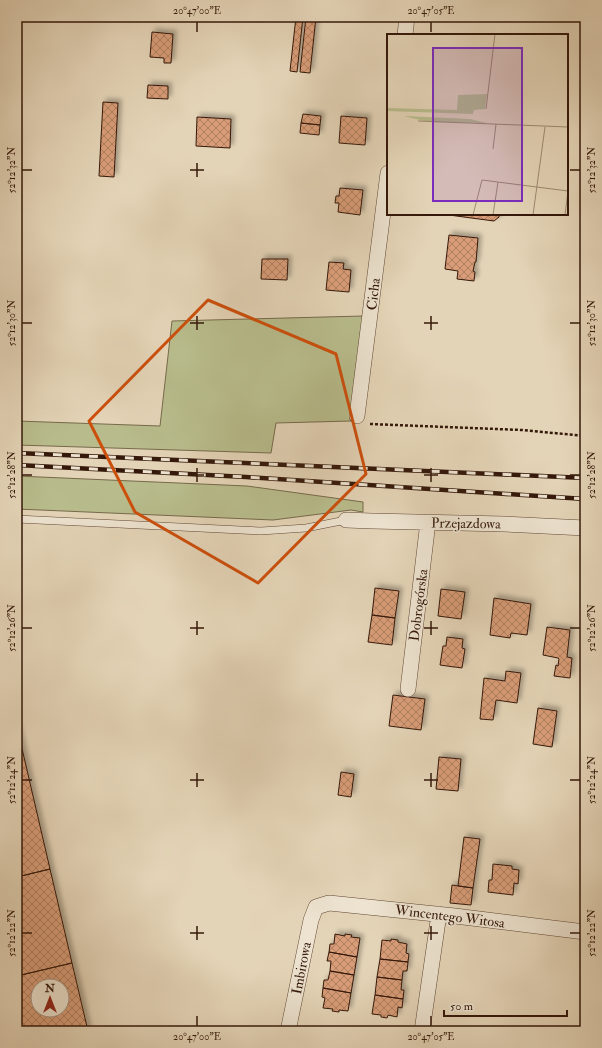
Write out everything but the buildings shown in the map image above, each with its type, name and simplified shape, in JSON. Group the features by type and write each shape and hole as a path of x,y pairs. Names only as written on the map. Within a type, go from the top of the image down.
{"street":[{"path":"405,34 407,17"},
{"name":"Cicha","path":"357,416 387,181"},
{"name":"Przejazdowa","path":"346,520 504,524 585,528"},
{"name":"Dobrogórska","path":"408,689 428,522"},
{"name":"Wincentego Witosa","path":"316,906 329,903 439,914 585,932"},
{"name":"Imbirowa","path":"288,1031 311,920 316,906"},
{"path":"422,1031 439,914"}],"lane":[{"path":"17,519 261,531 306,528 346,520"}],"path":[{"path":"357,416 366,424 522,430 585,436"}],"highlighted area":[{"path":"208,300 336,354 366,474 258,583 135,512 89,421"}],"green space":[{"path":"363,316 351,421 276,423 271,453 17,445 17,421 160,426 172,321"},
{"path":"17,476 247,486 363,502 363,512 351,510 273,520 17,509"}],"railway":[{"path":"17,453 585,478"},
{"path":"17,465 246,477 585,499"}]}
